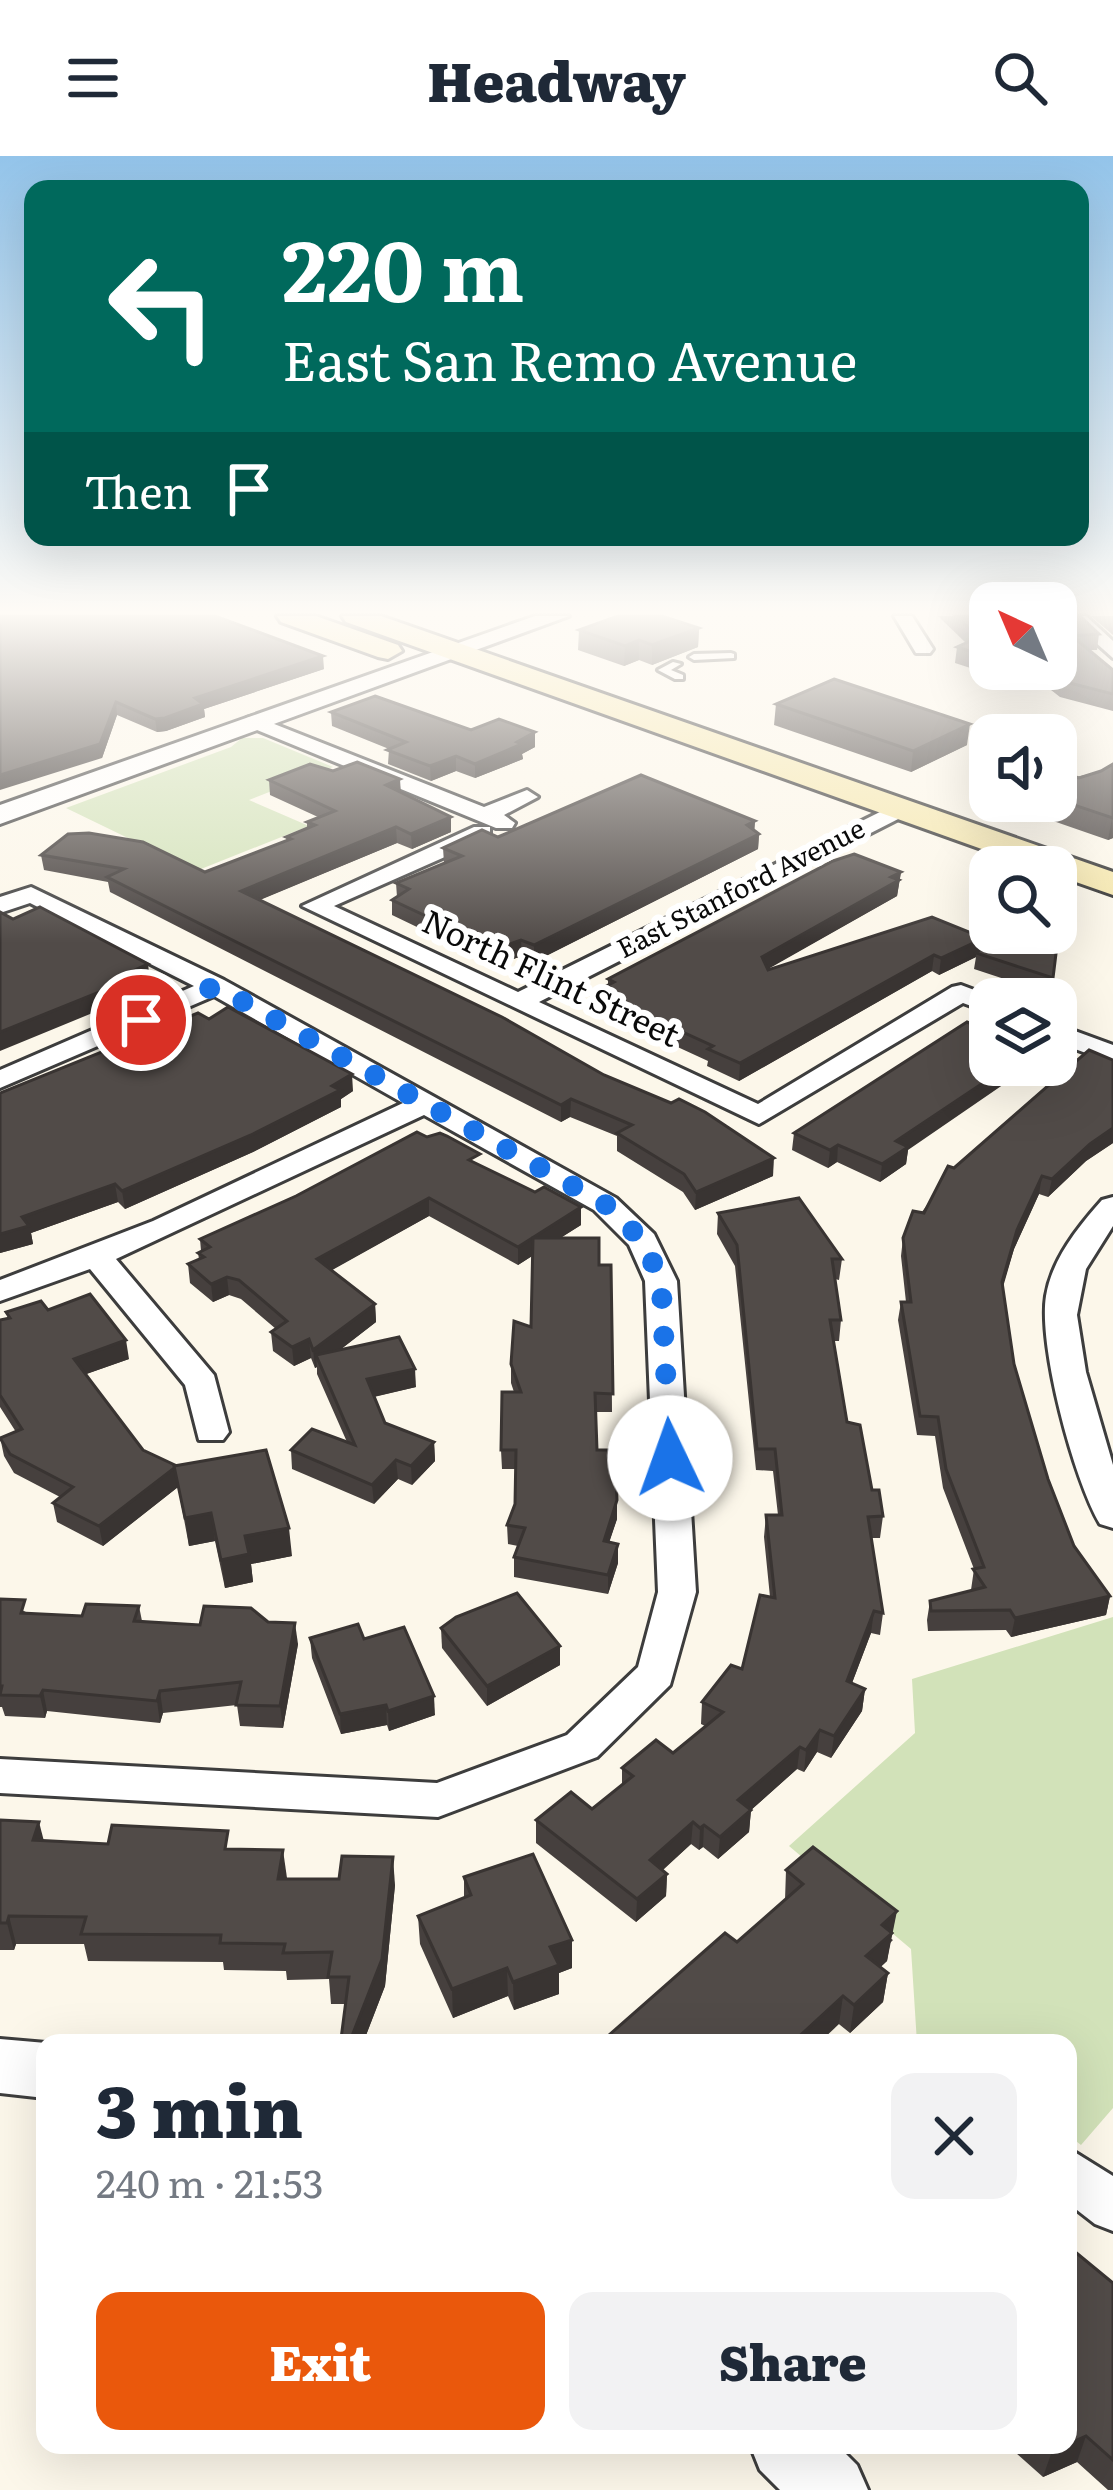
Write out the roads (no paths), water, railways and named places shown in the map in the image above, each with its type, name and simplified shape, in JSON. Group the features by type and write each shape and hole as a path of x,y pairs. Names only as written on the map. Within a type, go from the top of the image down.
{"main road":[{"path":"610,725 969,863"},
{"path":"646,725 1113,884"},
{"path":"1077,902 1113,915"}],"street":[{"path":"0,815 246,725"},
{"path":"261,725 494,819 527,797"},
{"name":"East Stanford Avenue","path":"518,1002 900,808"},
{"name":"North Flint Street","path":"494,819 314,906 759,1115 961,993 969,996"},
{"path":"0,1776 438,1800 582,1746 656,1674 677,1592 661,1281 643,1241 605,1204 215,986 16,900"},
{"path":"0,1080 215,986"},
{"path":"1077,1040 1113,1054"},
{"path":"0,1292 98,1258 254,1190 428,1102"},
{"path":"1113,1206 1079,1244 1061,1297 1060,1322 1099,1427 1113,1515"},
{"path":"98,1258 202,1383 211,1432"},
{"path":"1077,2179 1113,2207"},
{"path":"794,2454 832,2490"}]}
